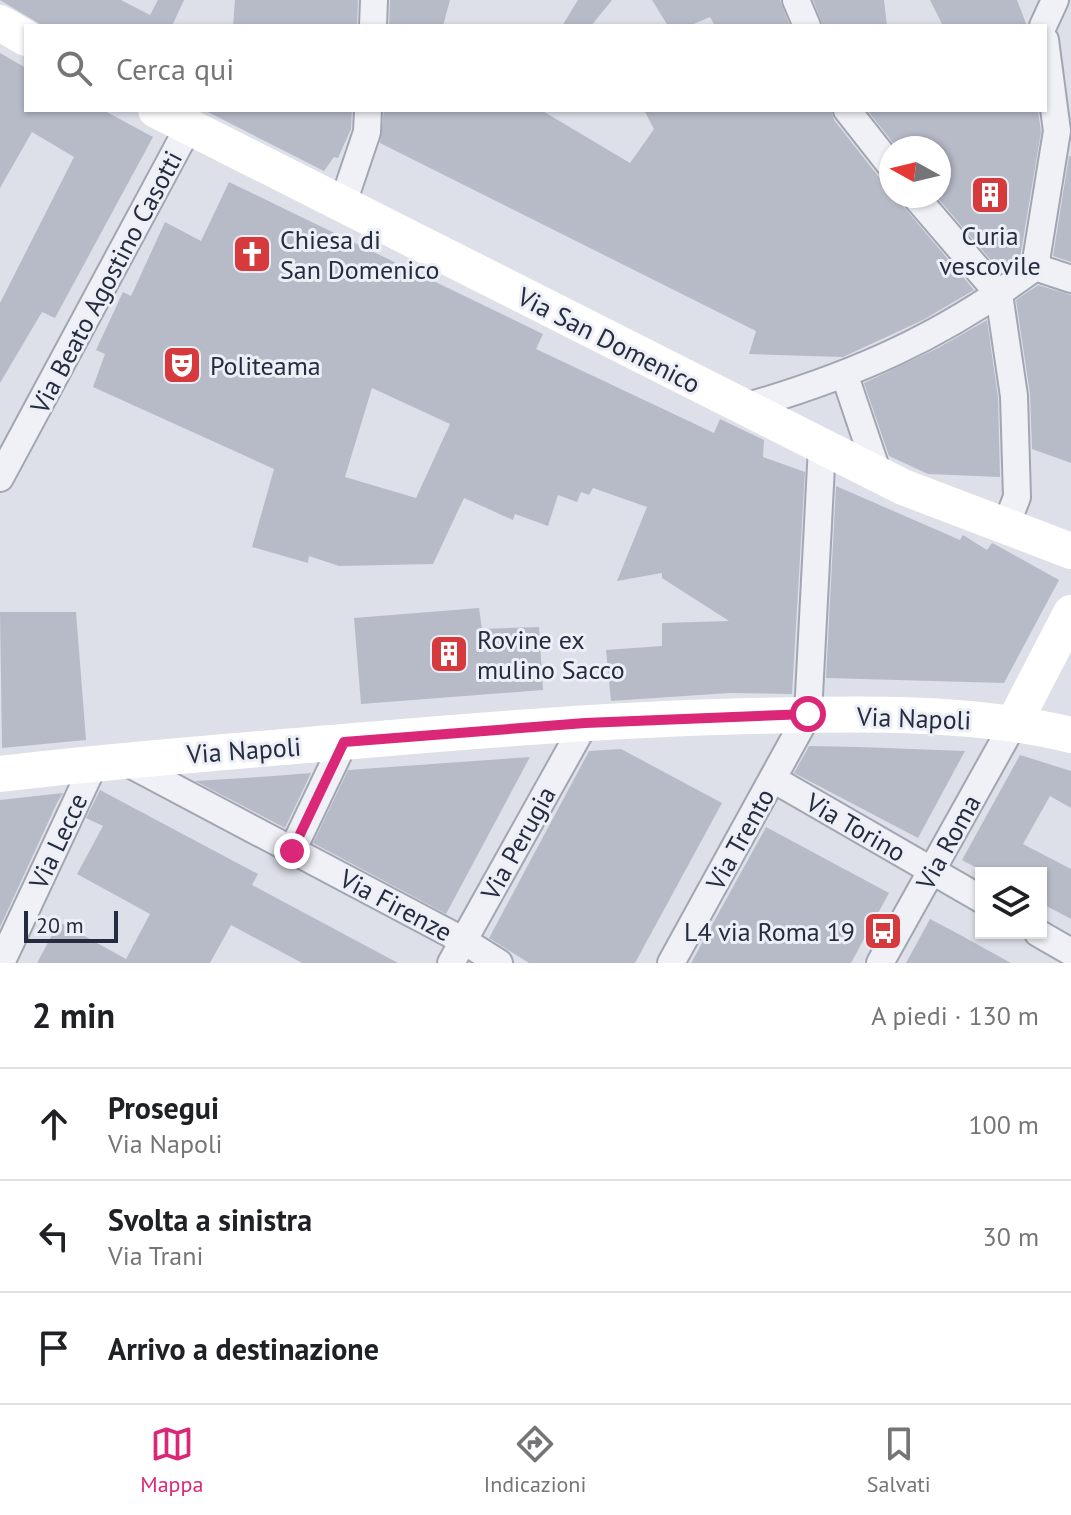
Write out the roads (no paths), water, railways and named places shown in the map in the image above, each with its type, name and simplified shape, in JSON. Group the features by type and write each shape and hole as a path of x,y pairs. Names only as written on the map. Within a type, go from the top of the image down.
{"street":[{"path":"373,24 374,0"},
{"path":"796,0 806,24"},
{"path":"0,23 24,37"},
{"path":"741,408 845,376 903,351 999,294 1035,267 1064,133 1047,24"},
{"name":"Via San Domenico","path":"160,112 741,408 878,474 1005,528 1071,551"},
{"path":"343,203 367,132 368,112"},
{"path":"849,112 879,151"},
{"name":"Via Beato Agostino Casotti","path":"0,478 188,128"},
{"path":"925,208 999,294 1014,396 1017,497 1005,528"},
{"path":"1035,267 1071,279"},
{"path":"845,376 878,474"},
{"path":"808,714 822,447"},
{"path":"1015,721 1071,613"},
{"name":"Via Napoli","path":"0,774 108,761 585,723 808,714 1015,721 1071,735"},
{"name":"Via Trento","path":"671,963 808,714"},
{"name":"Via Roma","path":"880,963 1015,721"},
{"name":"Via Perugia","path":"458,952 585,723"},
{"path":"292,851 344,742"},
{"name":"Via Firenze","path":"108,761 292,851 458,952 499,963"},
{"name":"Via Lecce","path":"1,963 108,761"},
{"name":"Via Torino","path":"773,779 975,895"},
{"path":"1047,938 1071,952"}],"place":[{"name":"Curia vescovile","path":"990,195"},
{"name":"Chiesa di San Domenico","path":"252,254"},
{"name":"Politeama","path":"182,365"},
{"name":"Rovine ex mulino Sacco","path":"449,654"},
{"name":"L4 via Roma 19","path":"883,931"}]}
